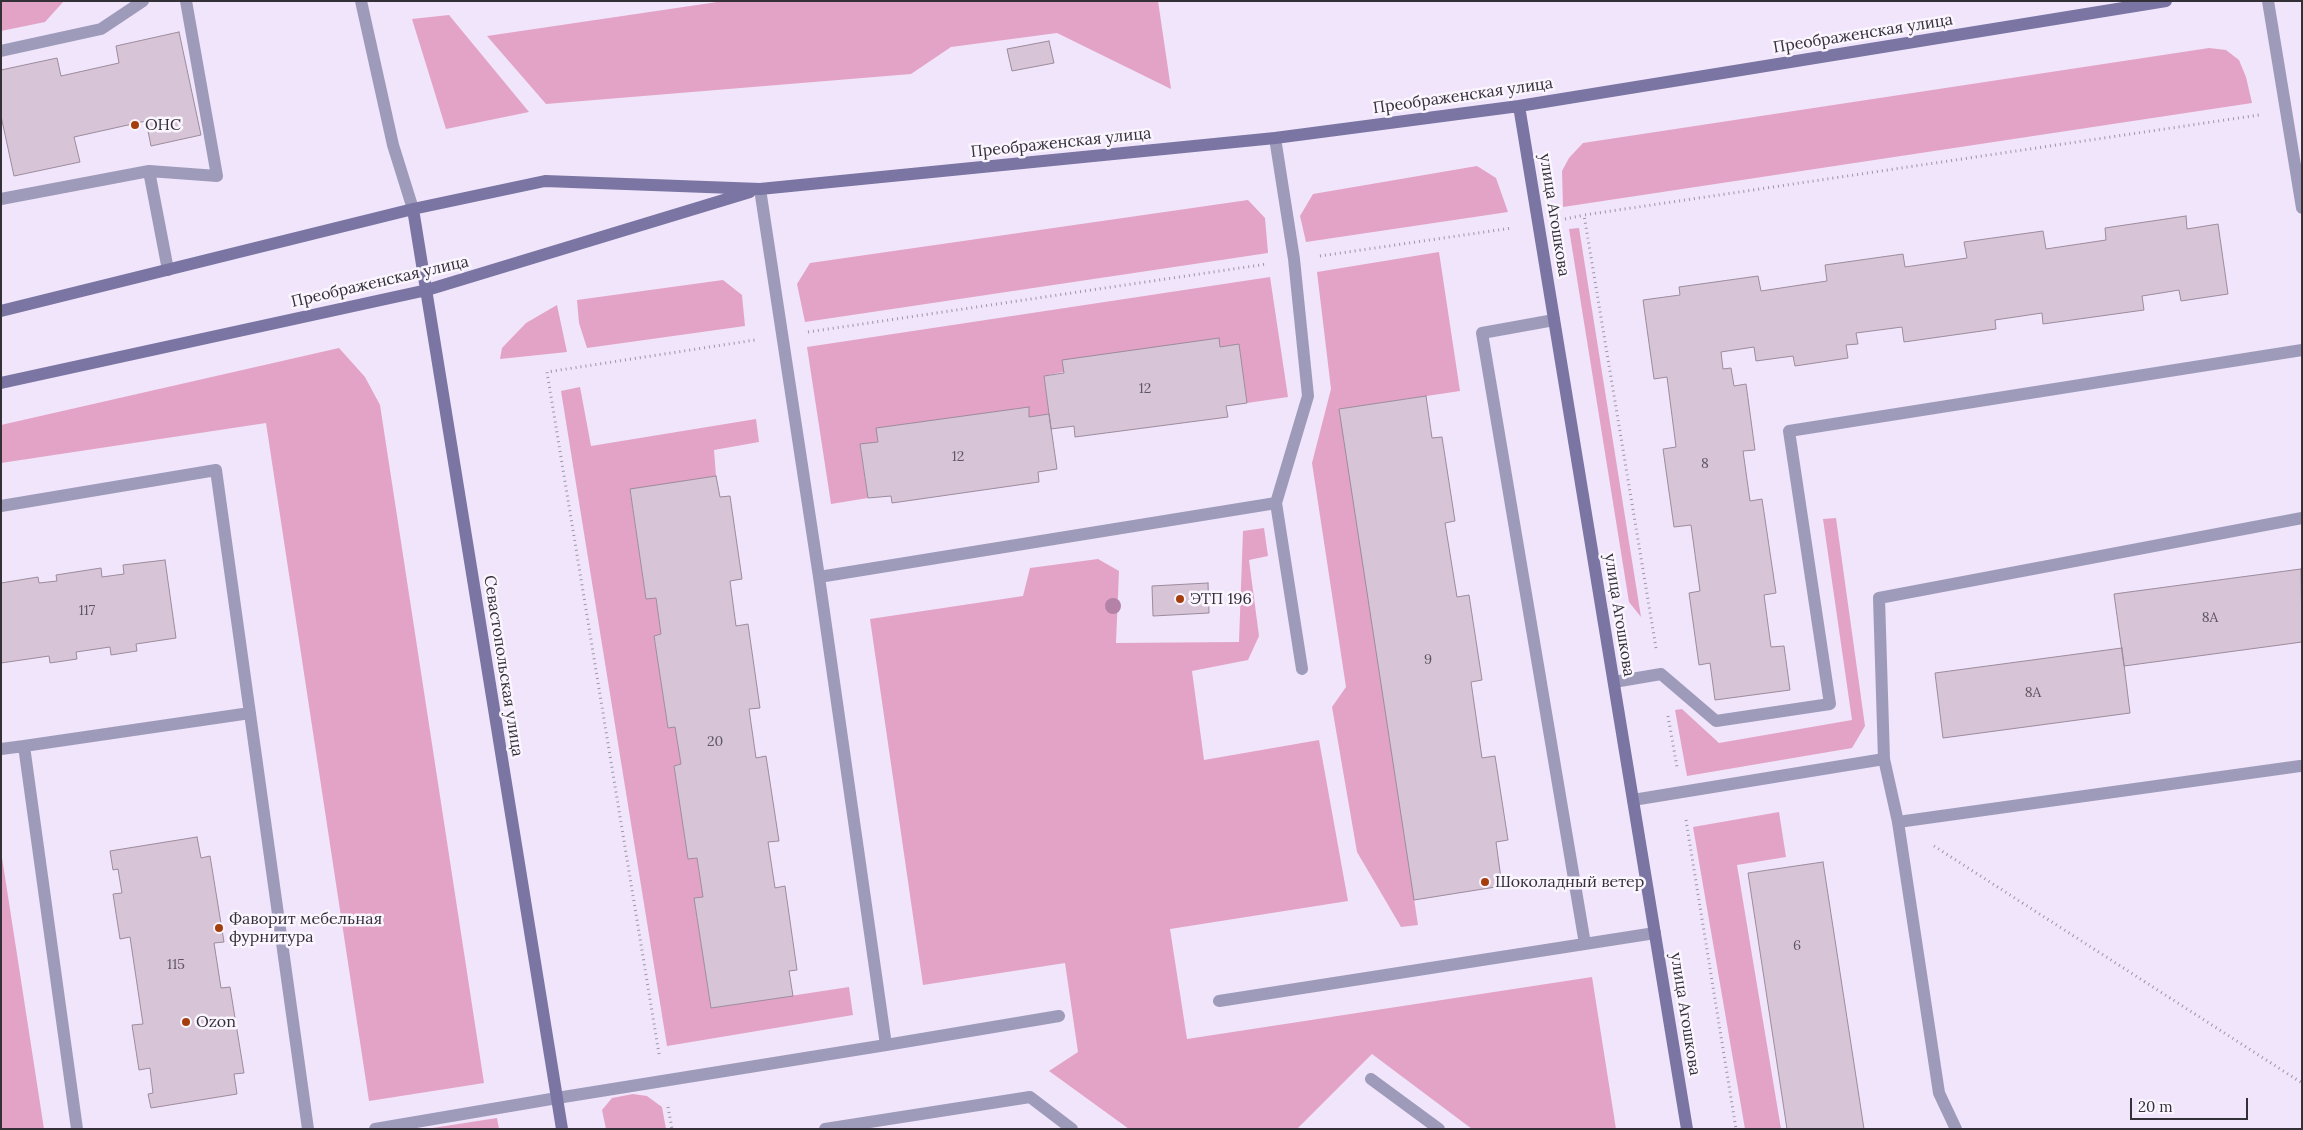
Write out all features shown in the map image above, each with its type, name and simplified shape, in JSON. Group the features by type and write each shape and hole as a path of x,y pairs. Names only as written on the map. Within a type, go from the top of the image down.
{"main road":[{"name":"Преображенская улица","path":"1,311 413,209 545,181 760,189 1275,138 1519,106 2166,1"},
{"name":"улица Агошкова","path":"1519,106 1687,1129"},
{"name":"Преображенская улица","path":"1,383 426,290 760,189"},
{"name":"Севастопольская улица","path":"413,209 562,1129"}],"street":[{"path":"1,51 101,29 143,1"},
{"path":"1,199 149,171 217,176 186,1"},
{"path":"361,1 393,145 413,209"},
{"path":"2268,1 2302,208"},
{"path":"1275,138 1294,259 1308,396 1276,502 1302,669"},
{"path":"149,171 168,270"},
{"path":"760,189 819,577 886,1045"},
{"path":"1554,320 1482,333 1585,944"},
{"path":"1614,682 1661,674 1716,721 1830,704 1789,431 2302,350"},
{"path":"1,506 216,470 308,1129"},
{"path":"819,577 1276,502"},
{"path":"1956,1129 1939,1093 1898,822 1884,759 1879,598 2302,518"},
{"path":"1,749 250,713"},
{"path":"24,746 78,1129"},
{"path":"1633,800 1884,759"},
{"path":"1898,822 2300,766"},
{"path":"1219,1001 1655,933"},
{"path":"375,1129 1060,1016"},
{"path":"1371,1079 1439,1129"},
{"path":"825,1129 1030,1097 1072,1129"}],"path":[{"path":"672,1129 547,372 1294,259 1539,224 1584,215"},
{"path":"1898,822 2302,1083"}],"shaded area":[{"path":"1,1 64,1 45,22 1,31"},
{"path":"724,1 1158,1 1171,89 1057,33 951,47 911,74 546,104 487,36"},
{"path":"449,15 529,112 446,129 412,19"},
{"path":"2209,48 2226,50 2239,60 2246,77 2252,103 1563,207 1562,171 1569,158 1583,143"},
{"path":"1477,166 1496,178 1508,212 1306,242 1300,216 1313,194"},
{"path":"1248,200 1265,218 1268,253 805,322 797,284 810,263"},
{"path":"1579,228 1641,617 1629,602 1569,229"},
{"path":"1439,252 1460,391 1340,409 1418,925 1401,927 1357,852 1332,707 1346,687 1312,463 1331,389 1317,272"},
{"path":"1270,277 1288,397 1247,403 1239,345 1220,347 1219,339 1044,376 1049,414 1029,417 1029,408 877,428 878,442 860,445 868,498 831,504 807,347"},
{"path":"723,280 742,295 745,326 587,348 579,323 577,300"},
{"path":"557,305 567,352 500,359 502,348 526,323"},
{"path":"339,348 365,377 380,405 484,1083 369,1101 266,423 1,463 1,425"},
{"path":"580,387 591,446 756,419 759,442 714,450 716,476 630,490 646,599 656,598 661,634 654,636 668,728 675,727 681,764 674,766 688,859 697,858 703,897 694,898 711,1008 849,987 853,1015 667,1046 561,391"},
{"path":"1836,518 1865,726 1852,748 1687,776 1675,710 1682,709 1719,743 1852,720 1823,519"},
{"path":"1264,528 1268,556 1249,560 1259,636 1248,660 1192,671 1204,760 1319,740 1348,901 1170,929 1187,1039 1592,977 1616,1129 1472,1129 1372,1054 1297,1129 1129,1129 1049,1071 1078,1052 1065,963 923,985 870,619 1023,596 1030,568 1098,559 1119,571 1116,643 1239,642 1243,531"},
{"path":"1779,812 1786,857 1737,865 1781,1129 1745,1129 1693,827"},
{"path":"1,851 44,1129 1,1129"},
{"path":"633,1094 647,1096 662,1107 666,1129 606,1129 602,1110 612,1098"},
{"path":"497,1118 499,1129 426,1129"}],"building":[{"path":"179,32 201,135 151,146 146,121 74,137 80,162 14,176 1,116 1,70 57,58 61,76 119,63 116,46"},
{"path":"1049,41 1054,63 1012,71 1007,49"},
{"path":"2186,216 2187,229 2218,224 2228,294 2181,301 2179,290 2142,296 2144,310 2043,324 2042,313 1995,320 1996,329 1904,342 1902,327 1856,333 1858,344 1846,345 1848,358 1795,366 1793,356 1756,361 1754,347 1721,352 1723,369 1731,368 1734,386 1746,384 1755,450 1743,451 1750,501 1762,499 1776,593 1764,595 1771,647 1784,646 1790,690 1715,700 1710,663 1699,665 1689,593 1700,591 1691,525 1674,527 1663,449 1676,447 1667,377 1654,379 1643,300 1680,295 1679,287 1758,276 1761,291 1827,281 1825,265 1903,254 1905,267 1967,258 1964,242 2043,231 2046,249 2106,240 2105,228"},
{"path":"1219,338 1220,347 1239,344 1247,403 1226,406 1228,417 1075,437 1074,426 1051,429 1044,376 1064,373 1062,360"},
{"path":"1426,396 1432,438 1442,437 1455,521 1445,523 1457,597 1469,595 1482,680 1471,682 1482,758 1495,756 1508,840 1496,842 1502,886 1414,900 1339,409"},
{"path":"1029,407 1029,417 1049,414 1057,469 1038,472 1039,482 892,503 891,496 868,498 860,444 878,442 876,428"},
{"path":"716,476 720,497 730,496 742,579 730,581 736,626 748,624 760,708 749,709 756,758 766,756 779,841 768,842 775,888 785,886 797,970 789,971 793,996 711,1008 694,898 703,897 697,858 688,859 674,766 681,764 675,727 668,728 654,636 661,634 656,598 646,599 630,489"},
{"path":"165,560 176,638 136,644 137,651 111,655 110,647 76,652 77,659 50,663 49,656 1,663 1,583 38,577 39,583 57,581 56,575 101,568 102,577 124,574 123,565"},
{"path":"2301,569 2302,642 2124,666 2114,594"},
{"name":"ЭТП 196","path":"1208,583 1209,613 1153,616 1152,586"},
{"path":"2122,648 2130,713 1943,738 1935,673"},
{"path":"197,837 201,858 210,856 224,942 214,943 221,988 230,987 244,1073 234,1074 237,1094 151,1108 148,1094 153,1093 150,1068 139,1070 132,1025 143,1024 130,937 120,939 113,894 122,893 118,869 113,870 110,851"},
{"path":"1823,862 1864,1129 1787,1129 1748,873"}],"place":[{"name":"ОНС","path":"135,125"},
{"name":"ЭТП 196","path":"1180,599"},
{"name":"Шоколадный ветер","path":"1485,882"},
{"name":"Фаворит мебельная фурнитура","path":"219,928"},
{"name":"Ozon","path":"186,1022"}]}
